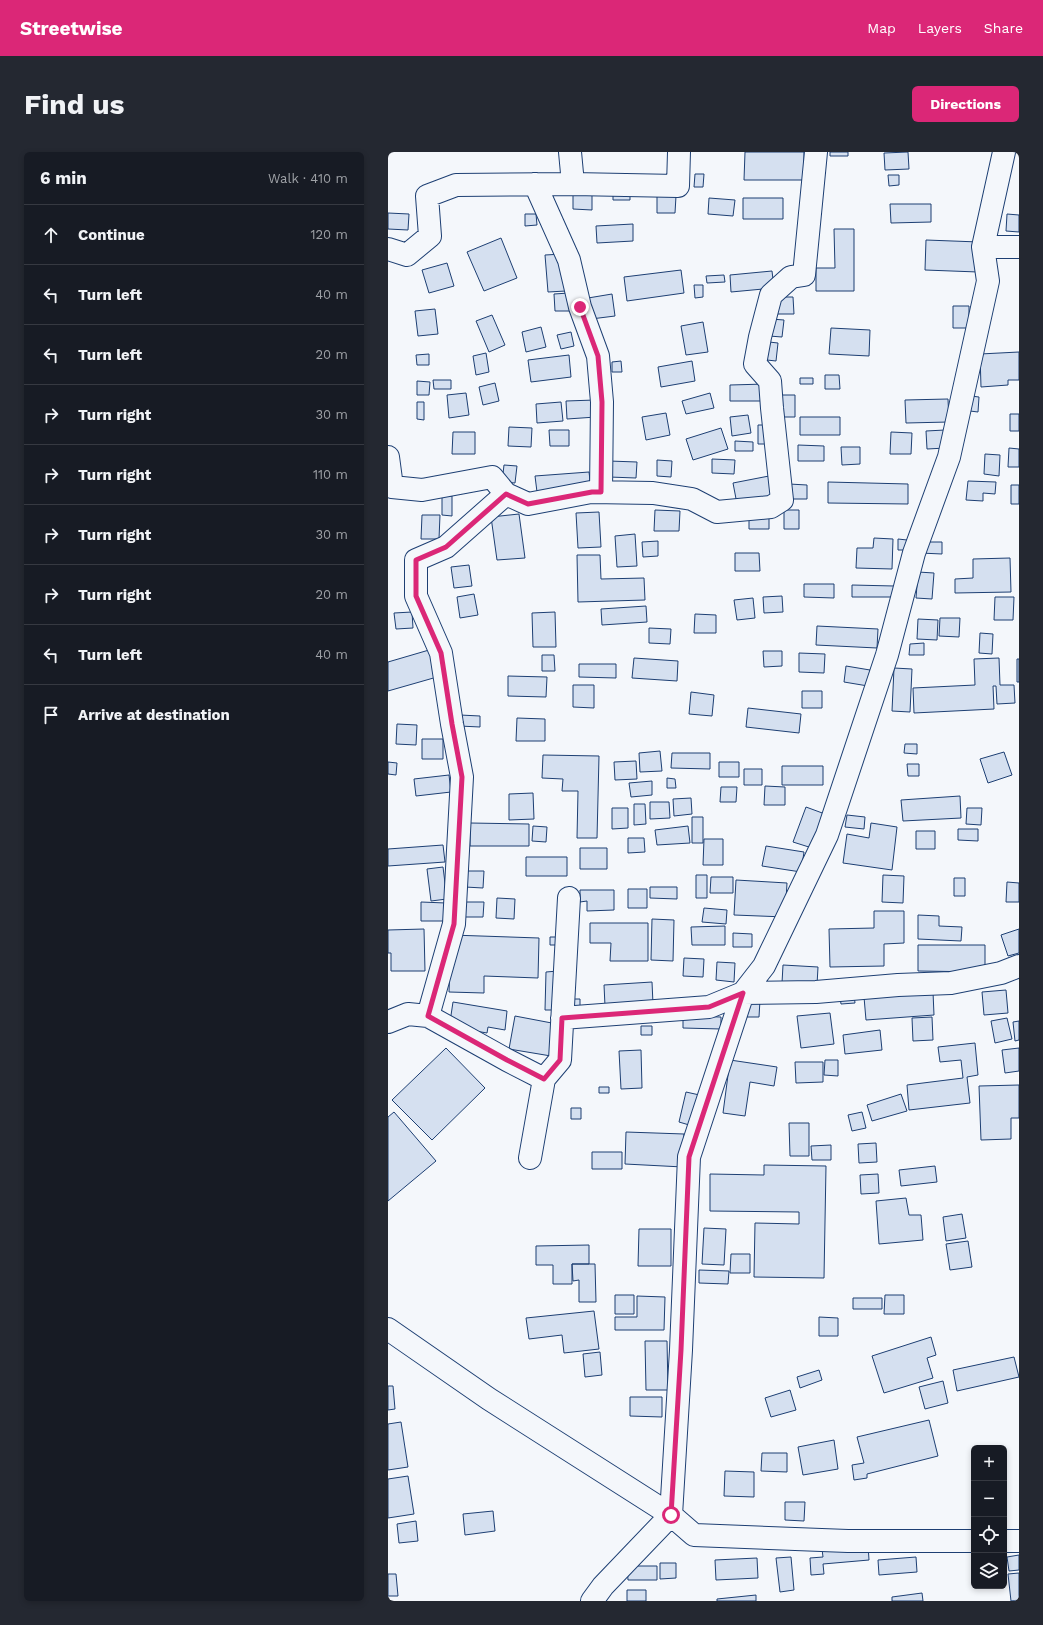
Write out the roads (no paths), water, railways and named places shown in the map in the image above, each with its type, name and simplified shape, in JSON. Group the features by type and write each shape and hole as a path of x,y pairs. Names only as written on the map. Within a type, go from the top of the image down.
{"street":[{"path":"570,152 573,184"},
{"path":"388,249 407,255 430,236 427,196 456,185 573,184 678,186 679,152"},
{"path":"388,457 392,487 422,490 492,477 506,494 528,504 592,492 653,493 692,499 717,512 771,507 782,500 770,381 755,364 760,337 771,295 791,277 804,275 816,152"},
{"path":"592,1601 603,1586 671,1515 681,1350 689,1157 743,993 764,966 827,835 887,655 914,553 949,458 988,281 983,247 1004,152"},
{"path":"535,184 569,260 580,307 598,356 602,402 601,492"},
{"path":"983,247 1019,247"},
{"path":"428,1016 454,924 462,777 441,653 416,596 416,560 446,547 506,494"},
{"path":"530,1158 544,1079 560,1060 569,898"},
{"path":"562,1018 709,1007 743,993 816,992 898,985 951,983 1001,973 1019,966"},
{"path":"388,1022 408,1014 428,1016 544,1079"},
{"path":"388,1329 488,1399 671,1515 694,1535 848,1542 971,1542"},
{"path":"1007,1542 1019,1542"}]}
